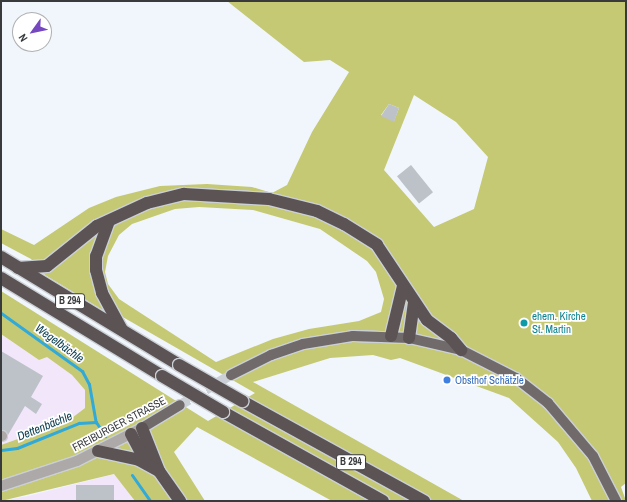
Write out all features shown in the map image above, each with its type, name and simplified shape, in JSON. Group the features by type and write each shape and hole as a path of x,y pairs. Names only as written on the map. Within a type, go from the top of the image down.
{"highway":[{"path":"18,268 47,266 81,237 130,209 184,194 253,196 292,204 344,224 377,245 390,261 414,304 427,320 451,338 461,350"},
{"path":"109,222 96,256 96,270 102,293 122,331"},
{"name":"B 294","path":"1,257 179,365 424,501"},
{"name":"B 294","path":"1,278 223,412 383,501"},
{"path":"391,336 403,286"},
{"path":"409,338 414,304"},
{"path":"142,428 159,471 180,501"},
{"path":"130,434 147,464"},
{"path":"98,451 147,464 159,471"},
{"path":"351,483 363,501"}],"main road":[{"path":"231,375 271,355 303,344 353,336 391,336 409,338 461,350 516,378 548,403 593,456 616,501"},
{"name":"FREIBURGER STRASSE","path":"142,428 180,405"}],"street":[{"name":"FREIBURGER STRASSE","path":"1,486 42,474 98,451 142,428"}],"shaded area":[{"path":"1,334 39,360 47,356 72,375 85,390 85,408 68,421 1,445"},
{"path":"115,474 135,501 1,501 28,496"}],"green space":[{"path":"227,1 626,1 626,483 621,487 626,501 592,501 576,468 558,442 509,398 400,358 391,360 373,355 330,358 253,382 464,501 332,501 197,427 174,452 205,501 135,501 114,474 1,501 1,445 68,421 85,408 85,390 72,375 47,357 39,360 1,334 1,291 208,421 255,393 121,316 101,309 45,275 31,259 1,243 1,229 34,245 89,208 116,197 160,186 207,184 252,187 272,193 287,185 312,132 349,72 330,60 304,62","holes":["414,95 456,122 488,157 474,209 434,227 384,170","389,104 399,108 394,121 381,115","199,207 253,210 320,229 367,261 376,272 384,299 381,312 359,321 309,329 273,339 216,362 119,299 108,284 105,272 108,256 119,235 132,224 175,209"]}],"building":[{"path":"389,104 399,108 394,122 381,116"},
{"path":"411,165 433,192 419,204 397,176"},
{"path":"1,351 43,376 31,397 42,404 36,414 25,406 8,435 1,430"},
{"path":"76,485 114,485 114,501 76,501"}],"waterway":[{"name":"Wegelbächle","path":"1,313 82,371 89,384 96,422"},
{"path":"96,422 105,436"},
{"name":"Dettenbächle","path":"1,450 17,448 79,423 96,422"},
{"path":"132,475 150,501"}],"tunnel":[{"path":"180,405 231,375"}],"place":[{"name":"ehem. Kirche St. Martin","path":"524,323"},
{"name":"Obsthof Schätzle","path":"447,380"}]}
